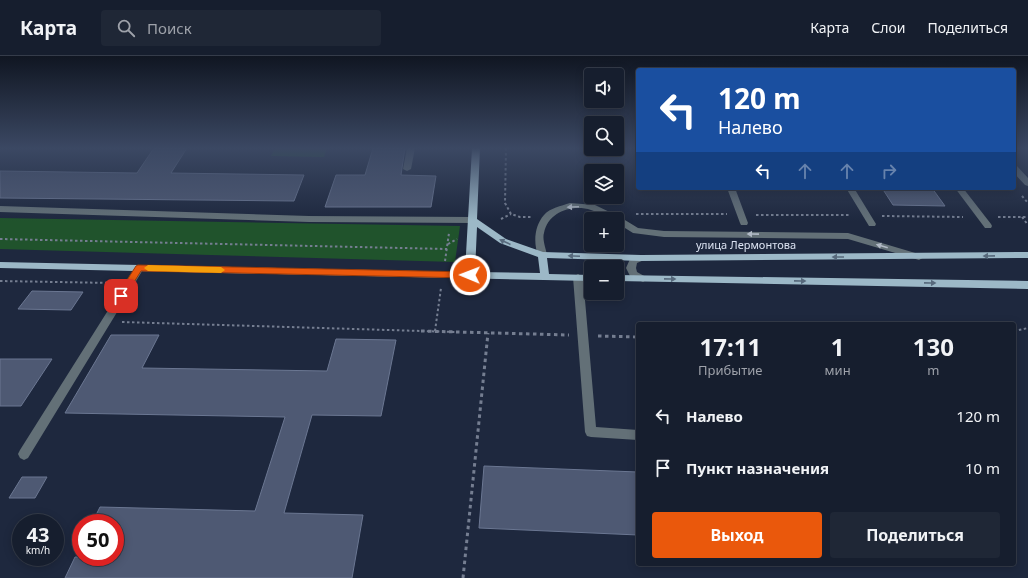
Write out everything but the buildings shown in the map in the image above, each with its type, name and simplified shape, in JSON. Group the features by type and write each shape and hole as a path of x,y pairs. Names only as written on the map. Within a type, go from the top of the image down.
{"main road":[{"path":"470,275 475,172"},
{"name":"улица Лермонтова","path":"473,220 502,241 542,255 641,258 1028,255"},
{"path":"542,255 545,277"},
{"path":"0,265 584,277"},
{"path":"624,278 1028,285"}],"street":[{"path":"1018,172 1028,183"},
{"path":"732,190 744,223"},
{"path":"851,190 872,224"},
{"path":"961,190 988,226"},
{"path":"542,255 539,234 547,217 555,211 570,206 592,207 617,219 636,231 664,234 848,236 919,257"},
{"path":"0,209 309,219 473,220"},
{"path":"641,258 633,261 631,268 633,274 643,279"},
{"path":"24,454 138,268"},
{"path":"578,277 591,432 636,436"}],"path":[{"path":"501,219 511,214"},
{"path":"1022,217 1028,225"},
{"path":"445,262 450,220"},
{"path":"0,239 447,249"},
{"path":"448,244 458,239"},
{"path":"0,281 129,283"},
{"path":"435,332 442,286"},
{"path":"105,322 636,337"},
{"path":"1016,331 1028,328"},
{"path":"463,578 488,333"}],"green space":[{"path":"0,218 460,226 455,262 0,249"}],"slow traffic":[{"path":"148,268 221,270"}],"route":[{"path":"121,296 138,268 470,275"}]}
